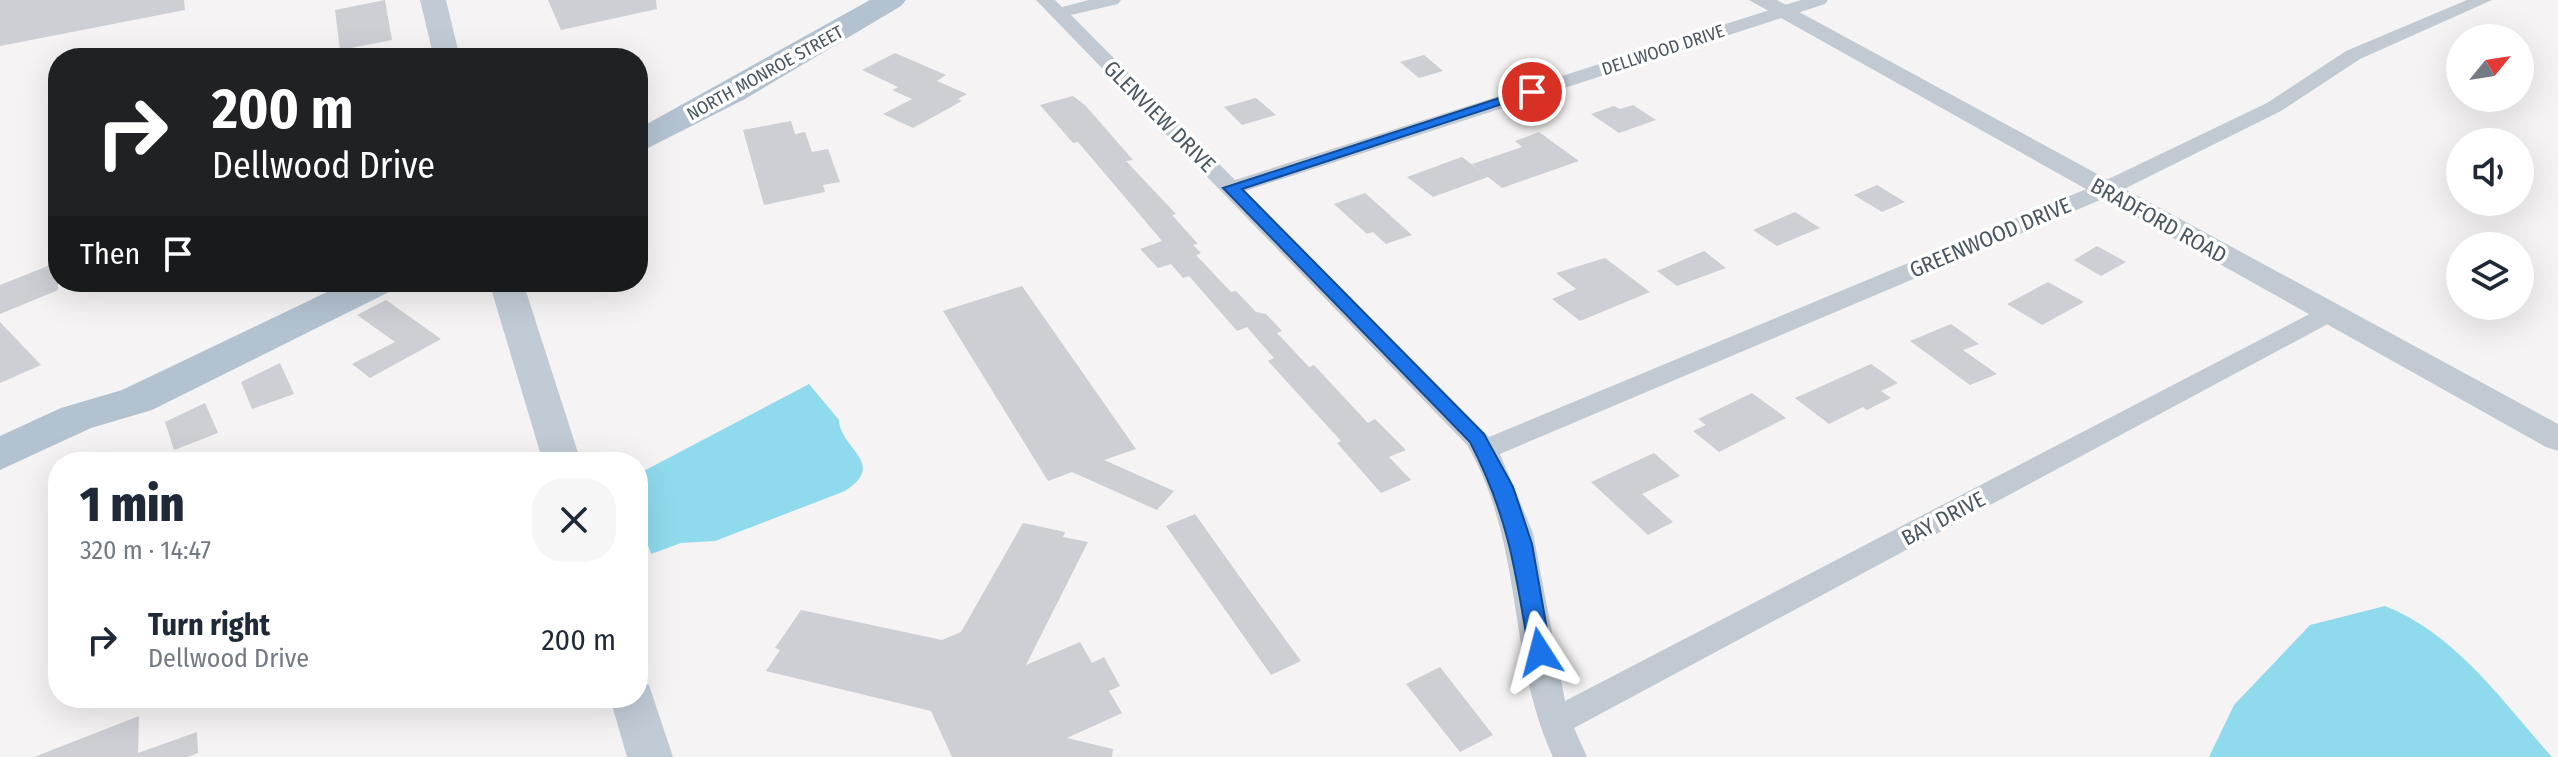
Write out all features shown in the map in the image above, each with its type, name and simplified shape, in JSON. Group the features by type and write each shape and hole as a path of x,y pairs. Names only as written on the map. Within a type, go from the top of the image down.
{"main road":[{"path":"433,0 445,48"},
{"name":"NORTH MONROE STREET","path":"648,137 891,0"},
{"path":"76,418 120,381 307,292"},
{"path":"0,454 76,418 137,400 358,292"},
{"path":"509,292 559,452"},
{"path":"636,708 650,757"}],"street":[{"path":"1052,7 1112,0"},
{"name":"DELLWOOD DRIVE","path":"1231,188 1771,6 1819,0"},
{"name":"GREENWOOD DRIVE","path":"1484,450 2104,190 2274,107 2353,55 2483,0"},
{"name":"BRADFORD ROAD","path":"1771,6 2558,439"},
{"name":"GLENVIEW DRIVE","path":"1052,7 1459,417 1484,450 1503,487 1522,544 1555,722 1570,757"},
{"name":"BAY DRIVE","path":"1555,722 2330,313"}],"water":[{"path":"809,384 839,420 841,430 862,464 857,481 845,491 715,541 681,543 651,554 648,545 648,469"},
{"path":"2385,606 2411,618 2456,651 2552,757 2209,757 2234,705 2310,625"}],"building":[{"path":"0,0 184,0 185,10 0,46"},
{"path":"385,0 392,40 340,48 335,10"},
{"path":"548,0 656,0 657,9 561,30"},
{"path":"895,53 946,75 937,81 967,94 958,99 962,101 913,128 883,114 912,99 892,90 898,87 862,70"},
{"path":"1424,55 1443,71 1419,78 1400,62"},
{"path":"1073,96 1085,105 1133,160 1126,161 1176,214 1172,215 1198,244 1193,245 1201,253 1196,255 1231,292 1236,291 1256,312 1266,314 1282,331 1277,333 1309,367 1314,365 1368,423 1375,419 1406,450 1389,457 1411,480 1381,493 1337,443 1341,441 1268,361 1274,358 1247,327 1237,331 1189,276 1183,278 1171,264 1158,268 1140,249 1162,241 1078,142 1073,143 1040,105"},
{"path":"1256,98 1276,115 1242,125 1224,107"},
{"path":"1633,105 1656,120 1619,133 1591,114 1614,106 1620,109"},
{"path":"791,121 795,134 805,132 812,152 828,149 840,182 823,185 825,192 764,205 743,130"},
{"path":"1539,132 1579,161 1502,188 1488,177 1433,197 1407,177 1462,157 1483,173 1472,164 1522,147 1515,141"},
{"path":"1877,185 1905,202 1882,212 1854,195"},
{"path":"1365,193 1412,235 1386,244 1373,232 1367,234 1334,204"},
{"path":"1795,212 1820,228 1777,246 1753,230"},
{"path":"2097,246 2126,262 2101,276 2074,260"},
{"path":"1704,251 1726,268 1677,286 1657,271"},
{"path":"1605,258 1650,292 1580,321 1552,299 1576,289 1556,273"},
{"path":"48,266 48,292 53,292 0,314 0,285"},
{"path":"2048,282 2084,302 2042,325 2007,304"},
{"path":"1022,286 1136,449 1104,460 1174,491 1157,510 1072,472 1048,481 943,311"},
{"path":"386,300 441,339 370,378 352,364 395,342 357,315"},
{"path":"0,322 41,365 0,383"},
{"path":"1951,324 1979,344 1963,350 1997,374 1970,385 1910,341"},
{"path":"280,363 294,394 252,409 241,382"},
{"path":"1871,364 1898,383 1881,391 1891,398 1867,410 1863,407 1829,424 1795,398"},
{"path":"1752,393 1786,418 1719,452 1693,431 1706,425 1698,419"},
{"path":"205,403 218,433 174,450 165,422"},
{"path":"1654,453 1680,476 1642,494 1673,522 1648,535 1591,482"},
{"path":"1195,514 1301,661 1271,675 1166,526"},
{"path":"1023,523 1065,532 1063,537 1088,542 1026,665 1080,642 1092,663 1104,657 1120,686 1109,691 1122,713 1067,738 1113,749 1112,757 952,757 931,711 766,671 780,650 775,648 801,610 942,640 961,632"},
{"path":"1440,667 1493,735 1460,752 1406,684"},
{"path":"139,716 138,753 197,732 198,753 188,757 34,757"}],"route":[{"path":"1532,92 1231,188 1459,417 1477,439 1503,487 1522,544 1540,652"}]}
